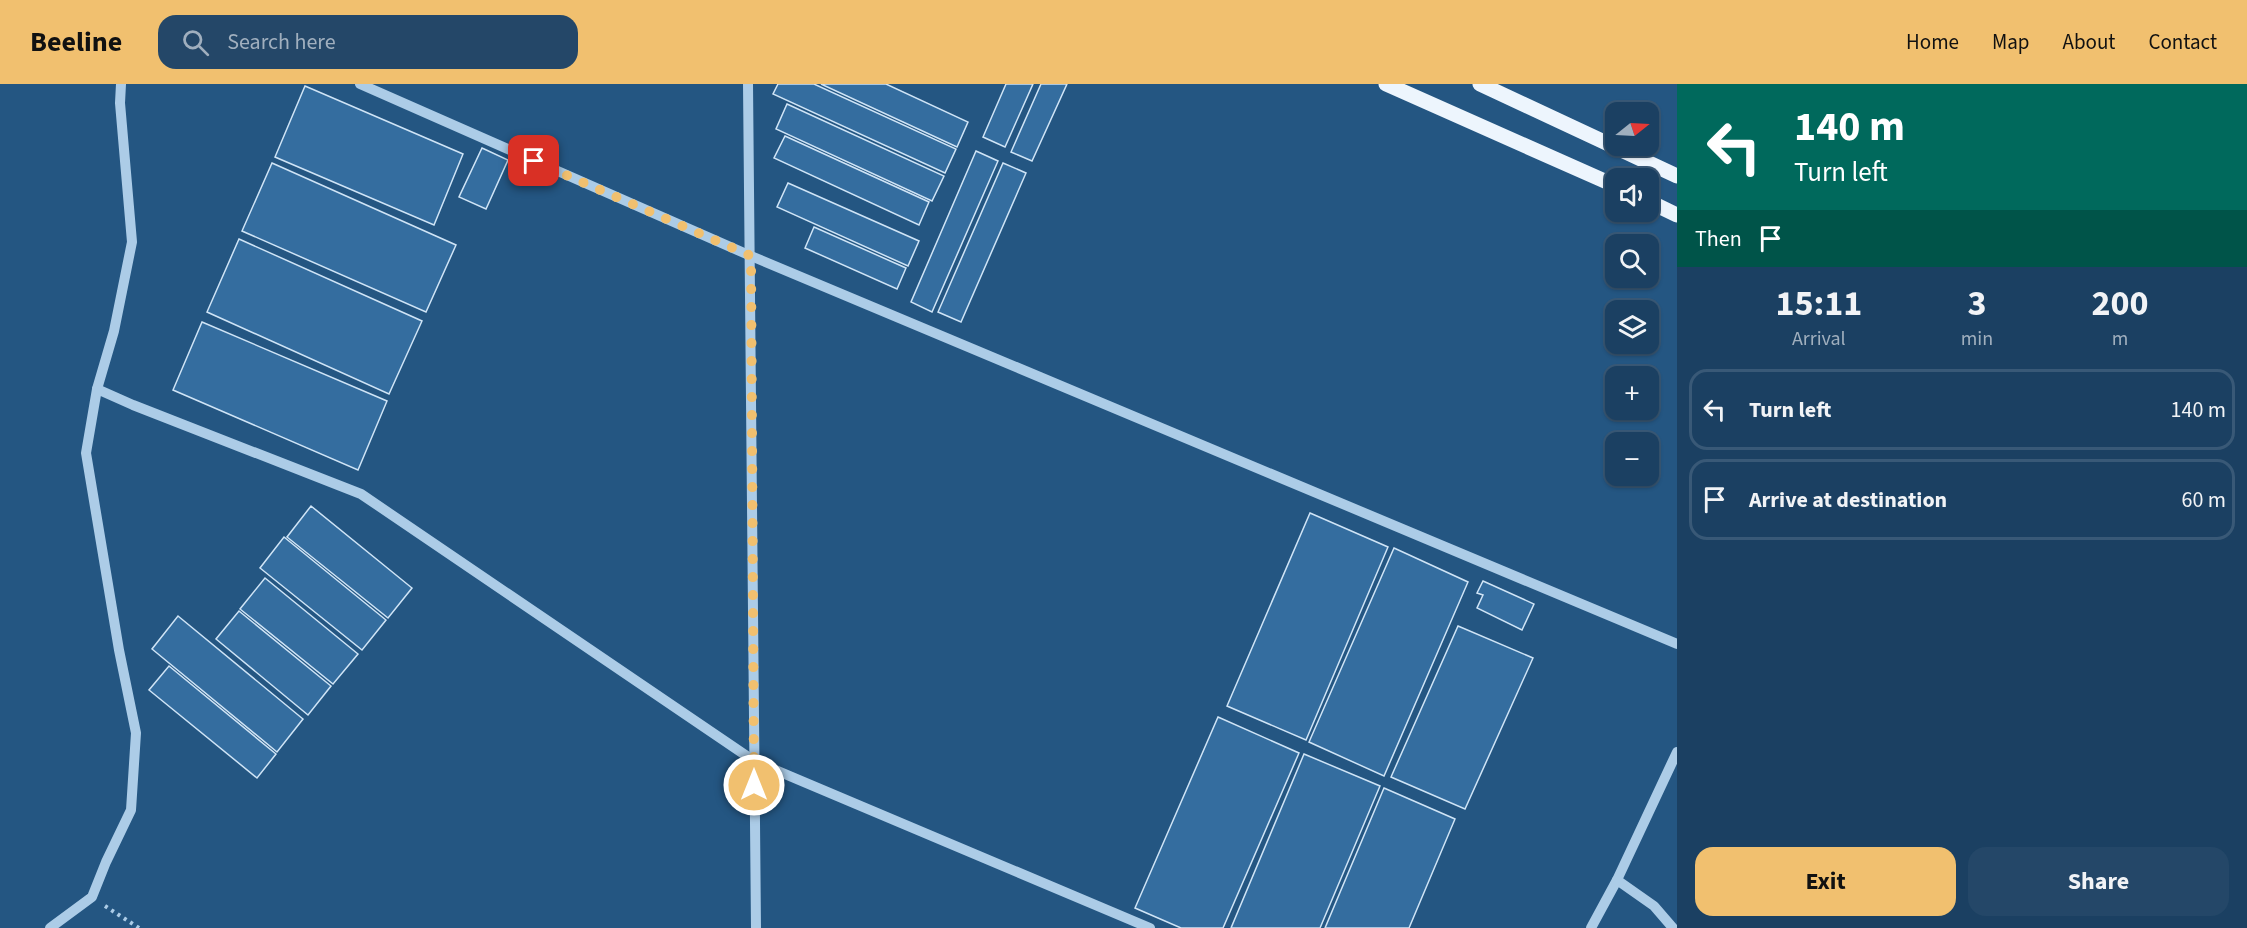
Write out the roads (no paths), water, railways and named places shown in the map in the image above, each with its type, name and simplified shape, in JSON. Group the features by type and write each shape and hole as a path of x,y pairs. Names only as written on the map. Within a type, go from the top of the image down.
{"main road":[{"path":"1386,84 1605,181"},
{"path":"1480,84 1677,176"},
{"path":"1659,206 1677,215"}],"street":[{"path":"50,928 92,897 131,810 136,733 117,639 86,453 98,389 114,331 132,242 120,103 121,84"},
{"path":"360,84 751,256 1677,644"},
{"path":"748,84 756,928"},
{"path":"98,389 133,405 361,494 754,761 1150,928"},
{"path":"1591,928 1617,879 1677,752"},
{"path":"1617,879 1654,906 1673,928"}]}
